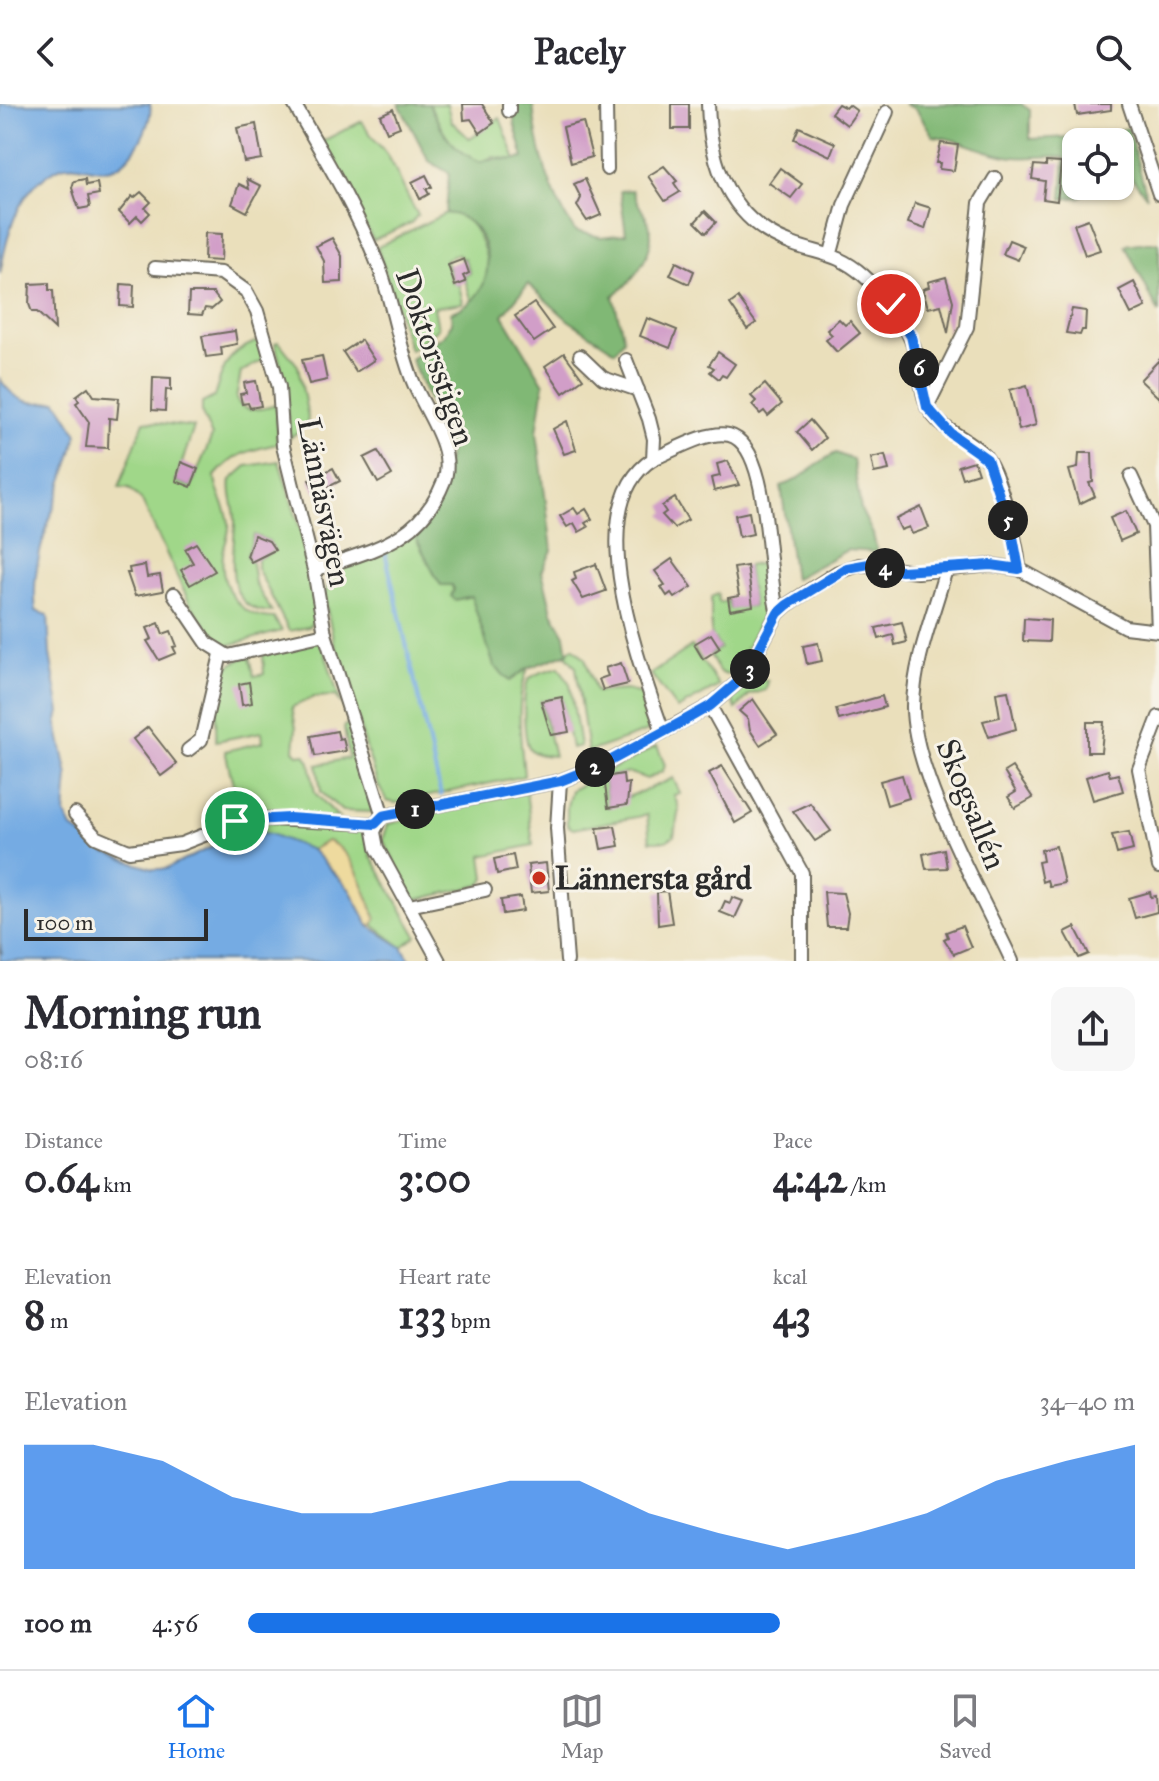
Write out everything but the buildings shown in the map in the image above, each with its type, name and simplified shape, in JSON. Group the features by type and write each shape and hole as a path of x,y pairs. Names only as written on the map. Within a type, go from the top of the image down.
{"street":[{"name":"Doktorsstigen","path":"294,104 379,266 407,366 440,441 446,471 438,492 409,533 386,545 314,570"},
{"path":"606,104 607,169"},
{"path":"708,104 715,163 725,190 739,210 789,243 831,253 864,276 903,320 911,336 927,407 950,433 987,459 1013,537 1019,569"},
{"path":"1129,104 1159,194"},
{"path":"831,253 844,205 887,112"},
{"path":"927,407 967,327 980,203 995,178"},
{"name":"Lännäsvägen","path":"155,268 221,273 252,300 279,387 283,446 314,570 325,634 379,820 377,848 439,961"},
{"path":"580,356 603,378 638,390"},
{"path":"626,360 654,439 653,459"},
{"path":"663,732 634,649 620,571 623,492 632,475 653,459 714,435 731,435 746,447 768,520 771,591 778,613"},
{"path":"75,814 96,837 129,851 181,844 248,818 379,820 560,781 608,762 710,706 744,677 778,613 847,568 869,564 902,571 991,565 1019,569 1125,627 1158,631 1154,526 1131,476"},
{"name":"Skogsallén","path":"946,569 916,677 913,706 916,739 928,777 1012,961"},
{"path":"174,594 207,643 221,654 236,656 325,634"},
{"path":"188,750 201,740 221,654"},
{"path":"710,706 802,873 802,961"},
{"path":"1159,717 1139,769 1159,867"},
{"path":"560,781 557,828 567,961"},
{"path":"409,906 485,890"}],"green space":[{"path":"399,104 429,104 455,146 481,162 524,158 514,122 514,104 533,104 537,137 546,170 558,202 575,231 601,237 626,234 620,191 632,190 650,230 651,241 643,263 613,296 624,339 615,351 568,320 528,284 503,315 544,384 537,432 552,550 542,571 552,612 565,635 568,653 528,668 510,681 494,666 471,596 455,600 451,596 452,585 441,585 415,536 437,504 450,449 411,359 444,335 452,323 451,312 468,304 480,291 486,276 487,259 484,243 475,229 463,218 446,213 449,173 429,161"},
{"path":"429,104 447,104 451,121 470,139 500,118 516,160 493,157 481,162 462,152 444,131"},
{"path":"904,104 1021,104 1030,110 1030,139 1062,137 1062,158 1003,155 933,136 916,109"},
{"path":"362,121 392,163 418,215 411,223 373,240 321,142"},
{"path":"1134,150 1147,197 1134,181"},
{"path":"446,213 461,214 476,233 486,258 486,283 481,294 472,302 464,276 470,273 464,258 461,259 458,254 445,259 452,282 459,285 463,303 434,307 438,328 410,350 377,247"},
{"path":"1159,243 1159,313 1125,245"},
{"path":"255,342 262,343 265,359 241,372 236,399 249,409 276,405 277,444 243,454 215,476 229,524 223,554 224,578 234,599 242,607 262,617 274,618 282,631 225,646 220,645 189,602 142,501 129,488 119,487 144,421 194,427 176,481 191,487 212,436 202,414 202,403 214,397 231,358"},
{"path":"279,342 298,366 308,417 307,424 290,438 283,375 275,343"},
{"path":"836,453 853,460 861,510 873,534 877,552 847,550 794,579 781,486 796,480"},
{"path":"279,461 309,557 318,618 308,627 289,631 257,568 257,559 274,550 269,541 254,535 247,556 252,563 255,584 272,612 256,609 245,602 234,580 233,565 235,518 231,480 247,466"},
{"path":"415,536 441,585 452,585 455,600 471,596 510,681 528,668 520,708 524,776 396,803 387,801 377,783 334,642 324,596 331,577 343,563"},
{"path":"763,563 767,593 764,609 744,653 726,675 719,672 710,655 720,648 711,634 711,597 718,594 719,603 728,601 730,609 753,606 747,566"},
{"path":"315,640 322,643 341,704 335,696 314,697 292,707 296,728 294,750 299,755 305,754 310,762 315,793 339,818 254,814 237,795 225,751 263,742 262,732 216,741 216,700 220,678 236,661 250,656 254,676 264,674 263,656 269,651"},
{"path":"692,646 719,686 677,709 651,674"},
{"path":"573,647 585,658 596,692 627,690 642,694 651,720 648,731 588,752 576,667 565,654"},
{"path":"559,667 570,684 580,746 571,748 562,698 541,701 554,756 541,755 530,749 526,735 524,703 527,684 535,675"},
{"path":"753,678 768,681 766,690 749,695 736,709 732,698"},
{"path":"349,723 372,812 342,811 321,792 317,765 349,758 344,727"},
{"path":"657,746 665,765 663,771 647,779 630,773 604,777 608,807 673,778 680,793 674,795 679,809 674,836 666,841 650,841 647,815 573,829 567,825 571,790"},
{"path":"526,791 533,845 482,856 485,878 481,885 415,900 383,840 388,824"},
{"path":"261,821 363,827 371,856 417,936 402,947 373,925 376,919 360,878 333,843 327,841 312,850 255,831"}],"sand":[{"path":"327,841 345,853 352,863 376,919 373,925 369,926 350,890 312,850"}],"water":[{"path":"0,104 150,104 150,112 140,141 119,165 104,170 64,166 43,177 32,188 16,214 0,274"},
{"path":"0,379 12,393 24,400 39,403 57,401 77,433 42,543 35,588 36,611 48,615 50,654 60,712 57,724 68,776 65,814 72,828 106,853 152,869 166,869 245,831 271,834 312,850 350,890 369,926 402,947 411,961 0,961"}],"waterway":[{"path":"385,552 441,795"},
{"path":"363,771 371,800"}],"ferry route":[{"path":"0,944 4,961"}],"place":[{"name":"Lännersta gård","path":"539,878"}],"route":[{"path":"235,821 289,818 375,824 383,816 560,781 608,762 710,706 744,677 778,613 838,572 869,564 902,571 991,565 1019,569 1013,537 987,459 980,451 950,433 927,407 911,336 891,304"}]}
